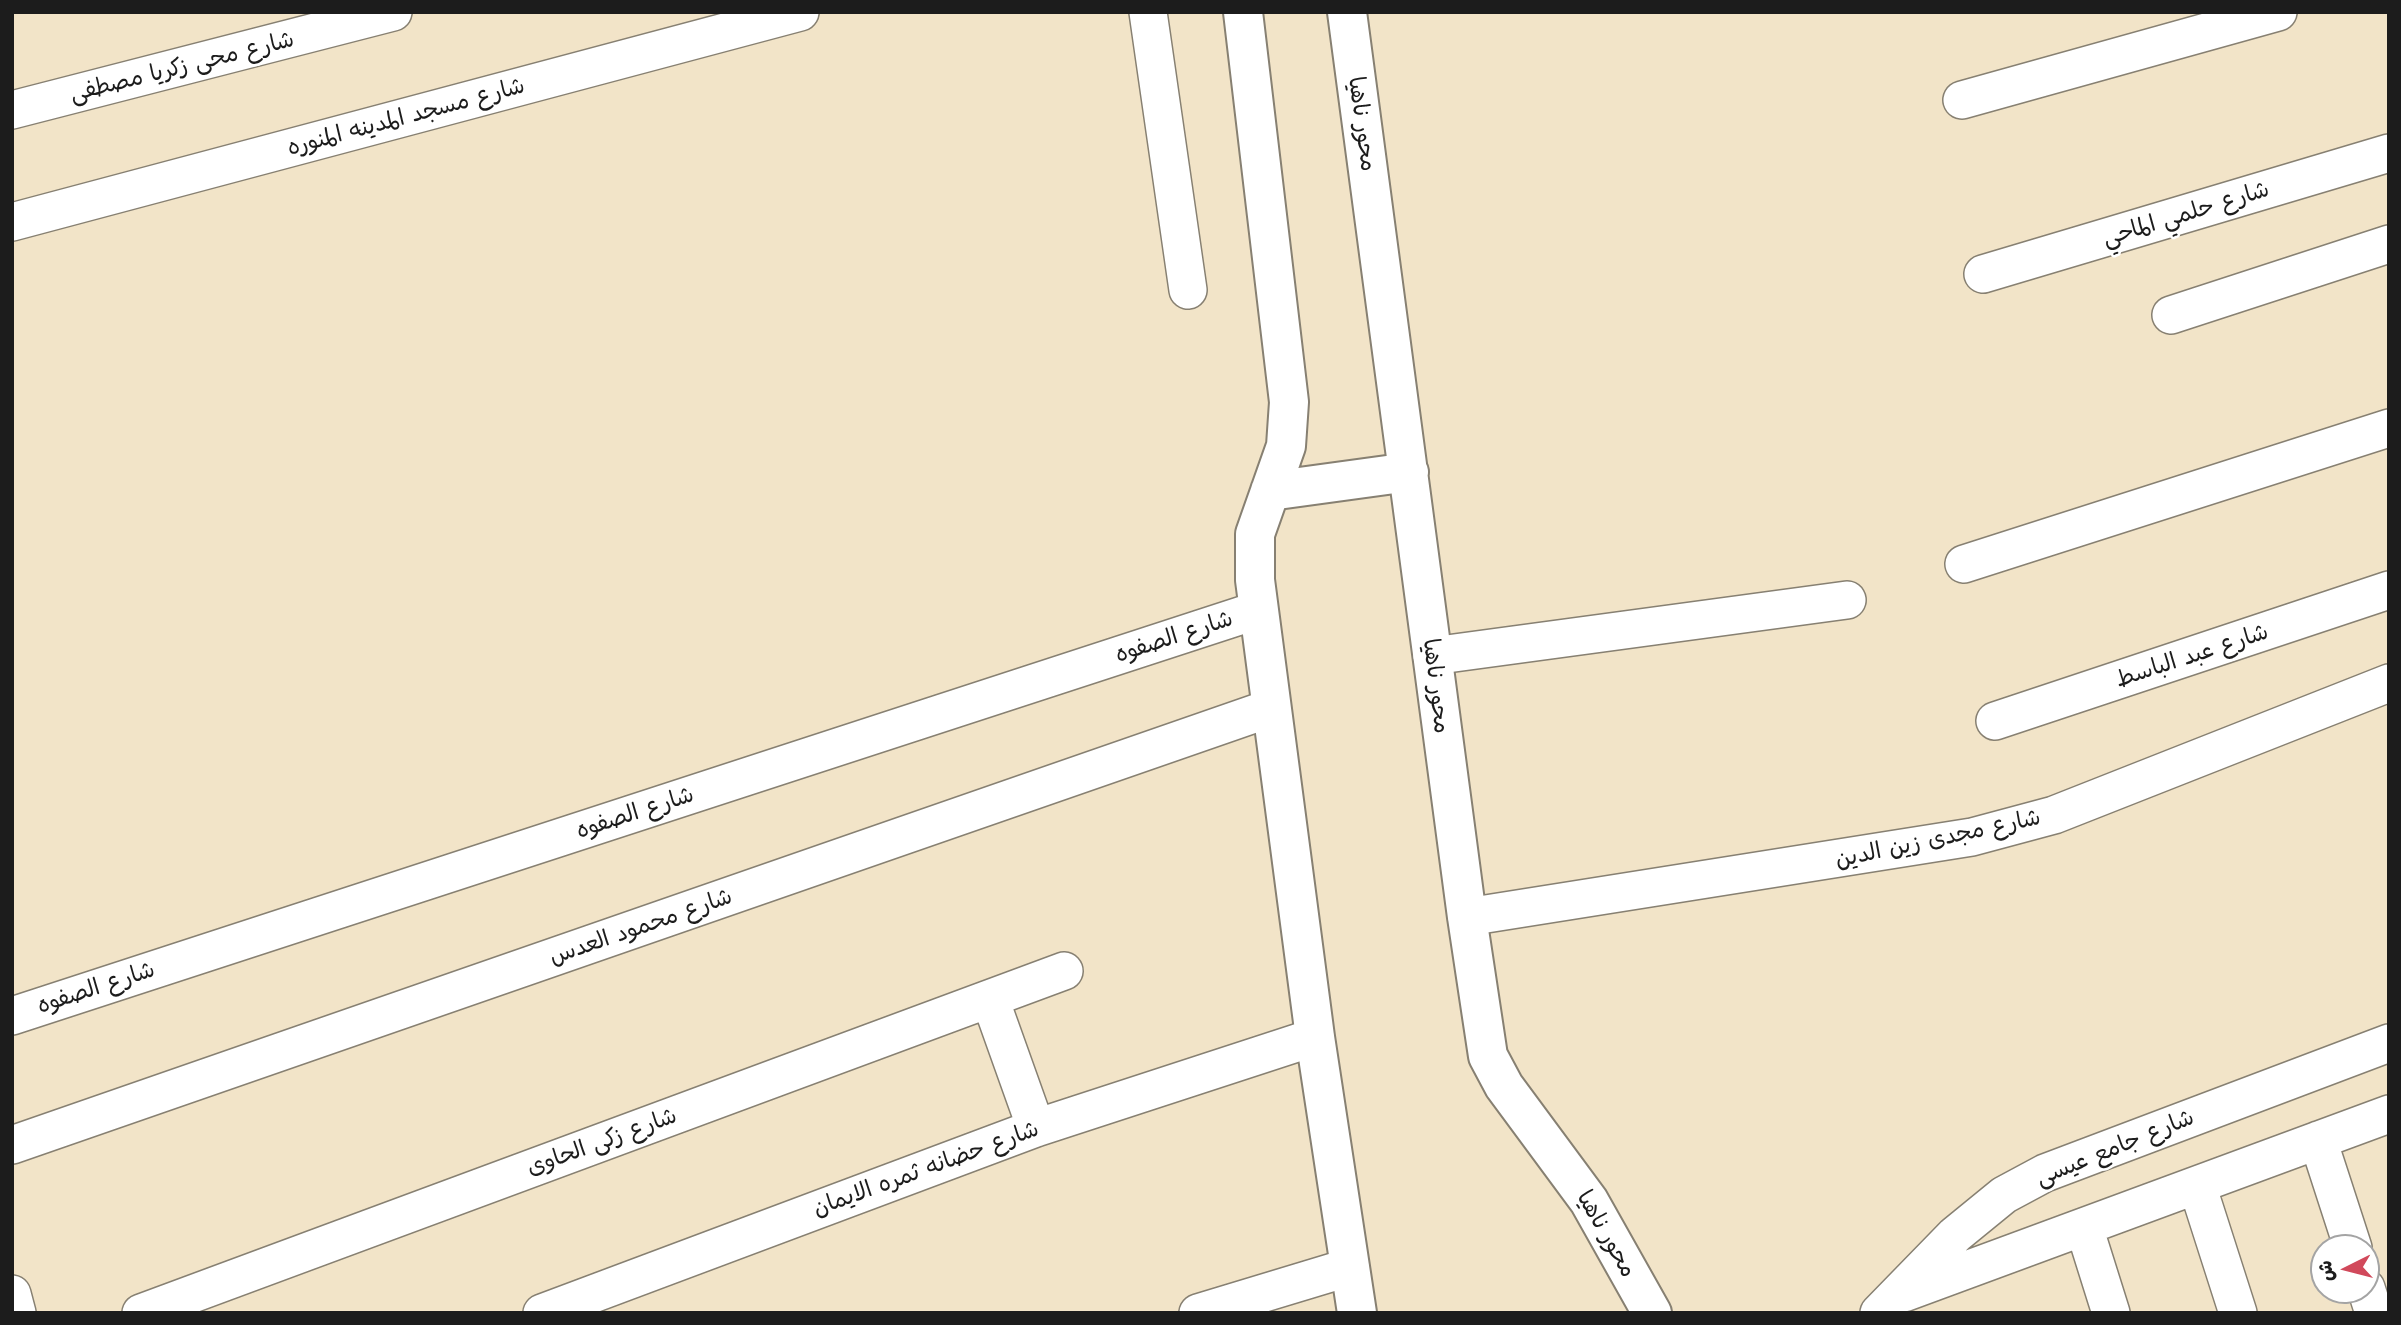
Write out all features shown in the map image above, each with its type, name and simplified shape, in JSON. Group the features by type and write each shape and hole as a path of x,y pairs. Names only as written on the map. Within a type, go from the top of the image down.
{"main road":[{"path":"1243,12 1289,402 1286,446 1255,534 1253,557 1270,708 1315,1037 1357,1313"},
{"name":"محور ناهيا","path":"1347,12 1467,917 1488,1056 1504,1086 1589,1201 1652,1313"},
{"path":"1270,491 1409,472"}],"street":[{"name":"شارع محى زكريا مصطفى","path":"12,110 393,12"},
{"name":"شارع مسجد المدينه المنوره","path":"12,222 800,12"},
{"path":"1147,12 1188,290"},
{"path":"1962,100 2278,12"},
{"name":"شارع حلمي الماحي","path":"1983,274 2389,153"},
{"path":"2171,315 2389,244"},
{"path":"1964,564 2389,428"},
{"name":"شارع عبد الباسط","path":"1995,721 2389,590"},
{"path":"1432,656 1847,600"},
{"name":"شارع الصفوه","path":"12,1016 1258,610"},
{"name":"شارع مجدى زين الدين","path":"1467,917 1972,837 2054,815 2389,683"},
{"name":"شارع محمود العدس","path":"12,1145 1270,708"},
{"name":"شارع زكى الحاوى","path":"141,1313 1064,971"},
{"path":"990,999 1036,1128"},
{"name":"شارع حضانه ثمره الايمان","path":"542,1313 1036,1128 1315,1037"},
{"name":"شارع جامع عيسى","path":"1886,1305 1955,1235 2004,1195 2045,1173 2389,1043"},
{"path":"1886,1305 2084,1227 2389,1114"},
{"path":"2318,1140 2348,1234"},
{"path":"2197,1185 2238,1313"},
{"path":"2084,1227 2111,1313"},
{"path":"1198,1313 1350,1267"},
{"path":"12,1294 17,1313"}]}
